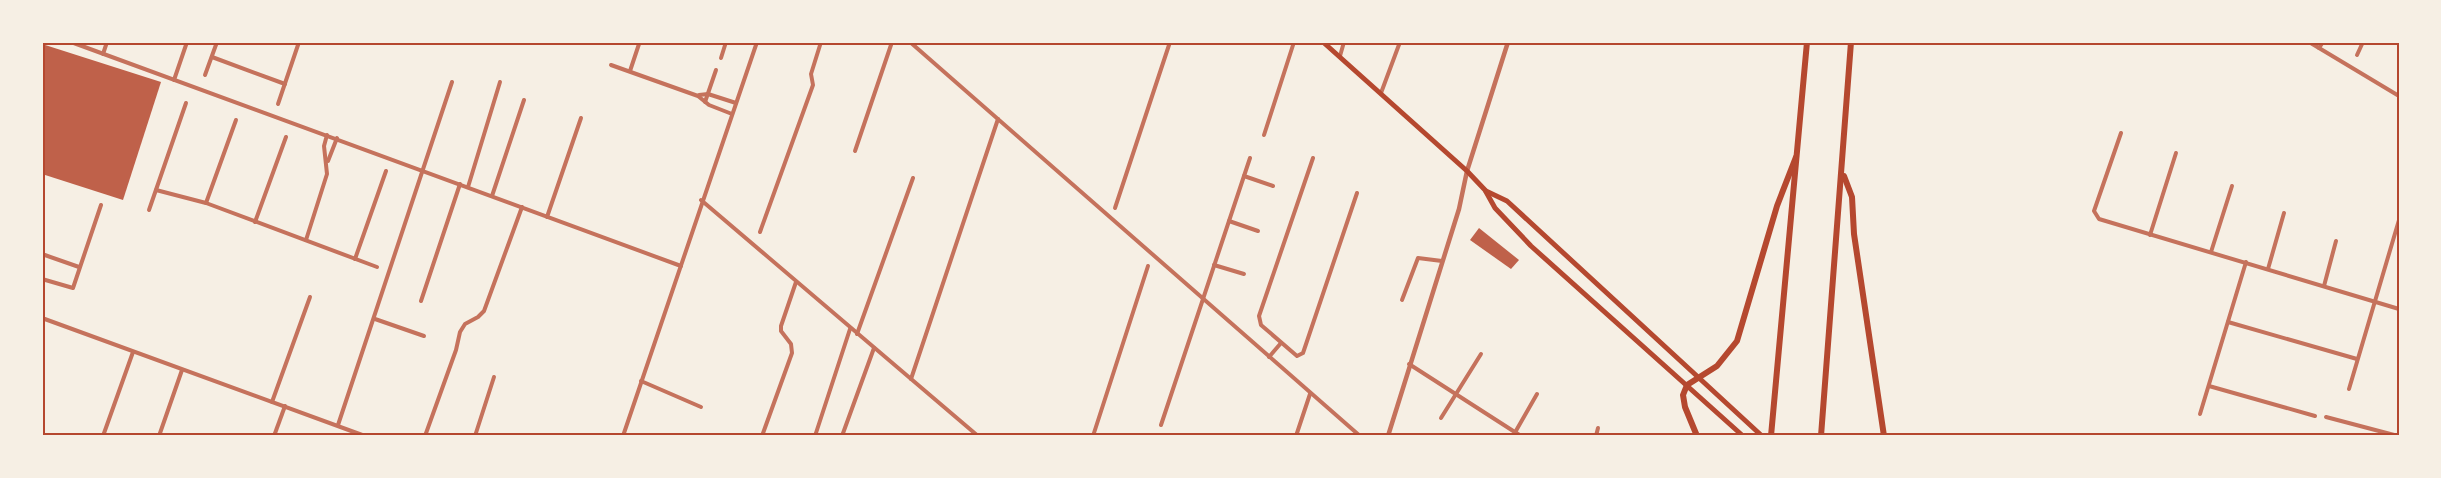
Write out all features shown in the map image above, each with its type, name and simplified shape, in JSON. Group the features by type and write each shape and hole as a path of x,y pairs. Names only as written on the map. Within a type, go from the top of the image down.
{"highway":[{"path":"1771,436 1807,42"},
{"path":"1821,436 1843,174 1842,133 1851,42"},
{"path":"1697,436 1685,407 1683,395 1688,385 1717,366 1737,341 1777,206 1799,148"},
{"path":"1843,174 1852,197 1856,246 1884,436"}],"main road":[{"path":"1323,42 1467,171 1485,190 1495,208 1531,246 1743,436"},
{"path":"1485,190 1507,201 1762,436"}],"street":[{"path":"71,42 681,266"},
{"path":"103,54 107,42"},
{"path":"174,80 187,42"},
{"path":"206,75 217,42"},
{"path":"278,104 299,42"},
{"path":"721,58 726,42"},
{"path":"623,436 701,200 757,42"},
{"path":"760,232 813,85 811,74 821,42"},
{"path":"855,151 891,42"},
{"path":"910,42 1359,435"},
{"path":"1115,208 1170,42"},
{"path":"1264,135 1294,42"},
{"path":"1340,56 1344,42"},
{"path":"1381,93 1401,42"},
{"path":"1388,436 1460,209 1467,171 1509,42"},
{"path":"2309,42 2399,96"},
{"path":"2319,48 2322,42"},
{"path":"2357,54 2363,42"},
{"path":"630,71 639,44"},
{"path":"212,57 285,84"},
{"path":"611,65 698,96 705,102 732,114"},
{"path":"705,102 716,70"},
{"path":"338,425 452,82"},
{"path":"468,186 500,82"},
{"path":"698,96 708,94 736,103"},
{"path":"492,196 524,100"},
{"path":"149,210 186,104"},
{"path":"547,217 581,118"},
{"path":"911,379 998,119"},
{"path":"206,203 236,120"},
{"path":"2121,133 2094,211 2096,217 2399,309"},
{"path":"327,135 324,146 328,162"},
{"path":"255,222 286,137"},
{"path":"306,240 337,138"},
{"path":"2150,235 2176,153"},
{"path":"1161,425 1250,158"},
{"path":"1312,158 1259,316 1262,325 1297,356 1303,353 1357,194"},
{"path":"355,259 386,171"},
{"path":"1244,176 1273,186"},
{"path":"857,334 913,178"},
{"path":"421,301 460,184"},
{"path":"2211,252 2232,186"},
{"path":"156,190 206,203 377,267"},
{"path":"701,200 978,436"},
{"path":"42,279 73,288 102,205"},
{"path":"424,436 456,350 460,332 465,324 484,311 522,207"},
{"path":"2268,269 2284,213"},
{"path":"2349,389 2399,220"},
{"path":"1229,221 1258,231"},
{"path":"2324,286 2337,241"},
{"path":"42,254 80,267"},
{"path":"1402,300 1418,258 1442,261"},
{"path":"2200,414 2246,262"},
{"path":"1214,265 1244,274"},
{"path":"1093,436 1148,266"},
{"path":"762,436 792,353 791,344 781,331 781,326 796,282"},
{"path":"272,402 310,297"},
{"path":"42,318 365,436"},
{"path":"375,319 424,336"},
{"path":"2228,322 2358,359"},
{"path":"815,436 850,329"},
{"path":"1269,357 1281,343"},
{"path":"842,436 874,348"},
{"path":"103,436 133,352"},
{"path":"1441,418 1481,354"},
{"path":"1409,364 1514,434 1521,436"},
{"path":"159,436 182,370"},
{"path":"475,436 494,377"},
{"path":"641,381 701,407"},
{"path":"2209,386 2315,416"},
{"path":"1296,436 1310,394"},
{"path":"1514,434 1537,394"},
{"path":"274,436 285,406"},
{"path":"2326,417 2398,436"},
{"path":"1391,428 1394,436"},
{"path":"1596,436 1598,428"}],"building":[{"path":"42,44 161,82 123,200 42,174"},
{"path":"1479,228 1519,260 1511,269 1470,240"}]}
